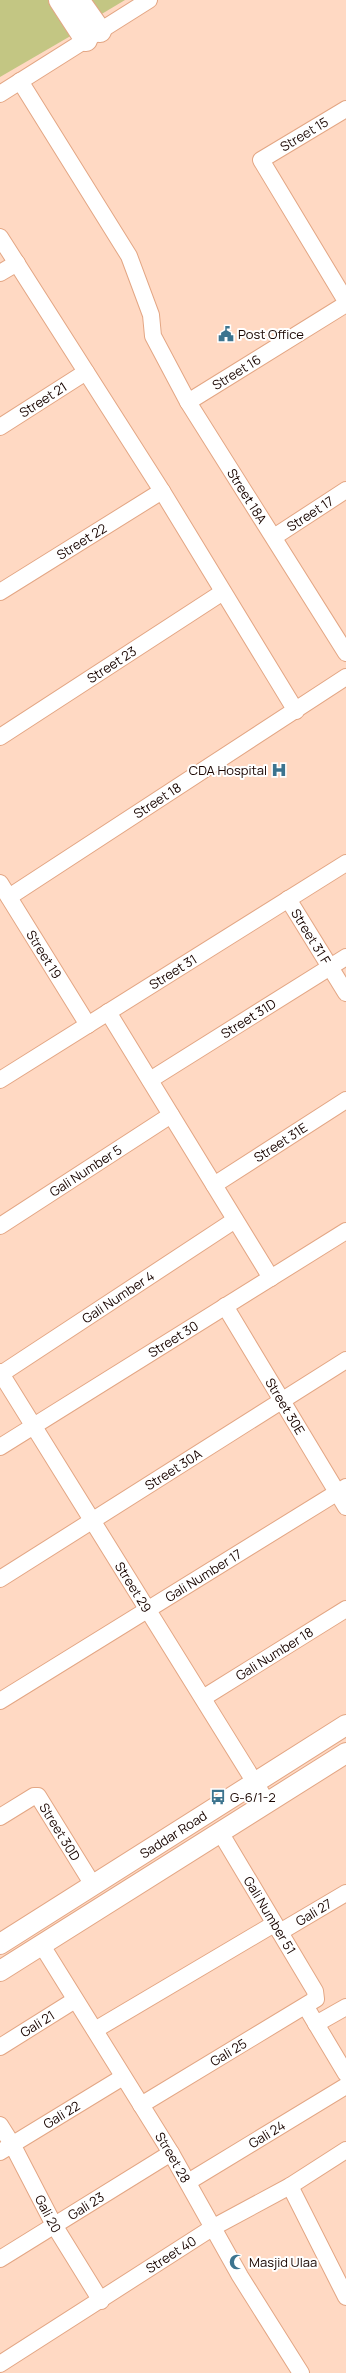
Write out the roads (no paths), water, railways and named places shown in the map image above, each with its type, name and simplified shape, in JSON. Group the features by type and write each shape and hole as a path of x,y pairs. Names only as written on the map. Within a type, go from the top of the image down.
{"main road":[{"path":"60,0 93,35"},
{"path":"78,0 93,35"}],"street":[{"path":"0,94 149,0"},
{"name":"Street 18A","path":"20,81 129,256 151,315 153,336 188,402 346,653"},
{"name":"Street 15","path":"346,109 261,160 346,302"},
{"path":"0,237 162,490 296,711"},
{"path":"0,273 16,263"},
{"name":"Street 16","path":"188,402 346,302"},
{"name":"Street 21","path":"0,427 86,372"},
{"name":"Street 22","path":"0,592 162,490"},
{"name":"Street 17","path":"274,537 346,490"},
{"name":"Street 23","path":"0,737 223,592"},
{"name":"Street 18","path":"9,897 346,677"},
{"name":"Street 31","path":"0,1080 346,863"},
{"name":"Street 19","path":"0,883 88,1025"},
{"name":"Street 31 F","path":"288,899 346,994"},
{"name":"Street 31D","path":"150,1080 346,957"},
{"path":"108,1012 271,1278"},
{"name":"Street 31E","path":"214,1185 346,1100"},
{"name":"Gali Number 5","path":"0,1226 171,1115"},
{"name":"Gali Number 4","path":"1,1373 236,1220"},
{"name":"Street 30","path":"0,1447 346,1231"},
{"name":"Street 30E","path":"225,1306 282,1400 342,1490 346,1507"},
{"name":"Street 30A","path":"0,1579 346,1360"},
{"name":"Street 29","path":"1,1373 267,1802"},
{"name":"Gali Number 17","path":"0,1701 342,1490"},
{"name":"Gali Number 18","path":"202,1698 346,1609"},
{"name":"Saddar Road","path":"0,1944 346,1725"},
{"name":"Saddar Road","path":"0,1971 346,1753"},
{"name":"Street 30D","path":"0,1817 34,1796 38,1796 93,1885"},
{"name":"Gali Number 51","path":"220,1832 315,1991 311,2003 316,2024 346,2074"},
{"name":"Gali 27","path":"95,2030 277,1928 346,1892"},
{"name":"Street 28","path":"41,1944 171,2153 212,2228 301,2373"},
{"name":"Gali 21","path":"0,2047 75,2000"},
{"name":"Gali 25","path":"141,2105 311,2003"},
{"path":"316,2024 346,2006"},
{"name":"Gali 22","path":"6,2148 124,2077"},
{"name":"Gali 24","path":"188,2182 346,2086"},
{"name":"Gali 20","path":"0,2125 6,2148 101,2301"},
{"name":"Street 40","path":"0,2364 101,2301 212,2228 290,2186 346,2150"},
{"name":"Gali 23","path":"0,2259 171,2153"},
{"path":"290,2186 340,2275 346,2297"}],"place":[{"name":"Post Office","path":"226,334"},
{"name":"CDA Hospital","path":"279,770"},
{"name":"G-6/1-2","path":"218,1797"},
{"name":"Masjid Ulaa","path":"237,2262"}]}
